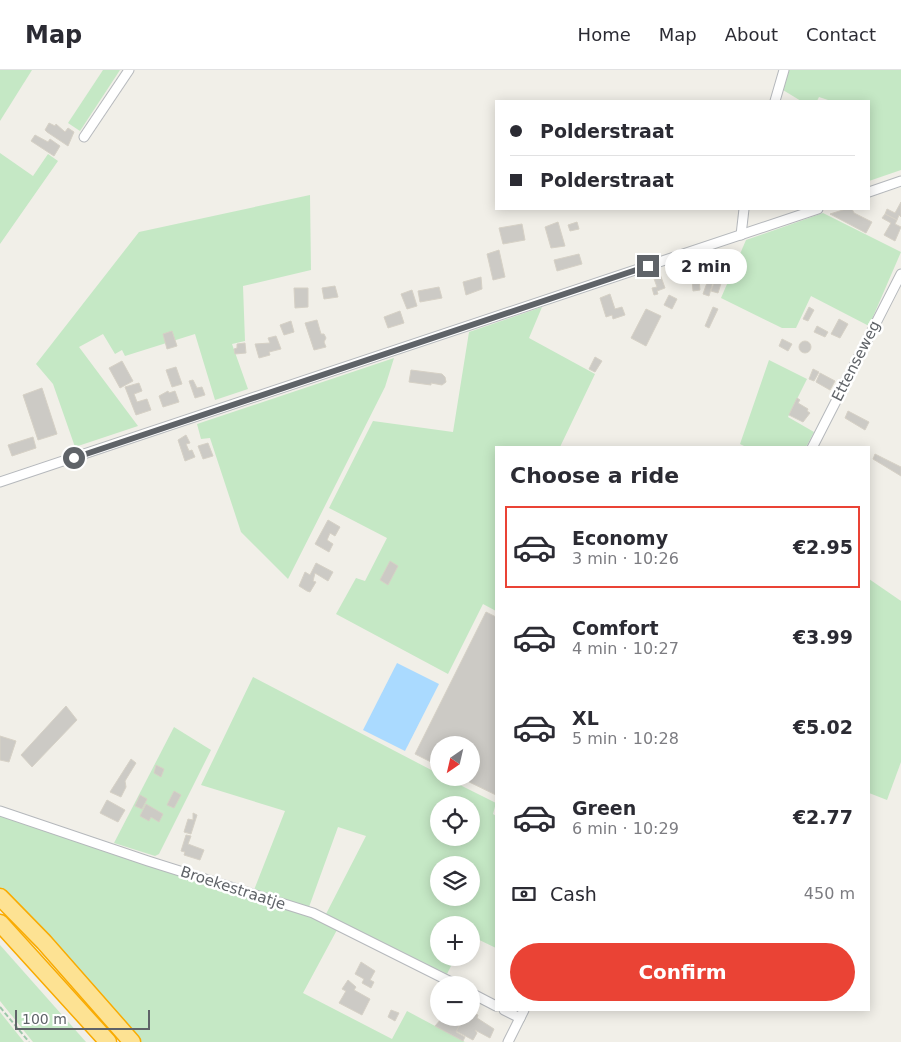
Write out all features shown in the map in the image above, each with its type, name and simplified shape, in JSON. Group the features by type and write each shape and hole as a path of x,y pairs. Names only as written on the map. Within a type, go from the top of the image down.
{"highway":[{"path":"0,896 44,942 132,1042"},
{"path":"0,923 108,1042"},
{"path":"80,1009 102,1042"}],"street":[{"path":"84,137 129,70"},
{"path":"775,100 784,70"},
{"path":"870,192 901,181"},
{"path":"741,235 744,210"},
{"path":"0,482 815,210"},
{"name":"Ettenseweg","path":"813,446 901,274"},
{"name":"Broekestraatje","path":"0,811 148,861 313,913 439,976"},
{"path":"480,997 495,1005"},
{"path":"508,1011 522,1014 508,1042"}],"path":[{"path":"0,1006 29,1042"}],"green space":[{"path":"0,70 32,70 0,121"},
{"path":"103,70 120,70 80,131 68,123"},
{"path":"789,70 901,70 901,170 870,181 870,100 828,100 819,97 818,100 799,100 783,90"},
{"path":"0,153 33,176 48,154 58,161 0,244"},
{"path":"310,195 311,270 243,286 245,341 232,344 248,389 215,400 195,334 125,356 122,350 115,354 103,334 79,347 138,426 75,447 53,384 36,364 139,232"},
{"path":"823,213 901,252 869,326 811,296 796,328 782,328 721,298 746,240"},
{"path":"542,307 529,338 595,374 560,446 495,446 495,610 483,604 448,674 336,614 356,578 365,581 387,538 329,508 373,421 453,432 469,332"},
{"path":"394,358 385,387 288,579 241,532 210,438 201,439 197,424"},
{"path":"769,360 807,379 788,417 814,432 807,446 744,446 740,444"},
{"path":"870,580 901,601 901,762 887,800 870,793"},
{"path":"253,677 430,769 430,786 462,786 495,802 493,814 495,815 495,948 480,940 480,916 430,916 430,966 326,914 366,836 338,827 309,907 254,890 285,811 201,785"},
{"path":"174,727 211,750 159,854 155,856 114,843"},
{"path":"0,814 328,923 338,928 303,993 392,1039 407,1011 430,1023 430,1026 435,1026 465,1042 141,1042 102,997 0,888"},
{"path":"0,945 86,1042 33,1042 0,1001"},
{"path":"431,966 451,966 447,974"},
{"path":"0,1012 24,1042 0,1042"}],"water":[{"path":"397,663 439,684 405,751 363,730"}],"building":[{"path":"49,123 55,126 56,124 65,132 68,128 74,132 68,146 45,130"},
{"path":"35,135 48,142 50,139 60,146 54,156 31,141"},
{"path":"901,202 901,217 899,215 897,220 885,214 887,209 895,213"},
{"path":"843,210 852,210 854,213 872,222 866,233 830,214"},
{"path":"885,214 897,220 895,224 901,227 895,241 884,235 891,223 882,218"},
{"path":"558,222 565,246 551,248 545,227"},
{"path":"577,222 579,229 570,231 568,225"},
{"path":"522,224 525,240 503,244 499,228"},
{"path":"499,250 505,277 493,280 487,254"},
{"path":"579,254 582,264 557,271 554,260"},
{"path":"732,254 735,266 720,270 717,259"},
{"path":"710,264 714,278 709,296 703,294 708,280 707,275 698,277 696,269"},
{"path":"660,274 665,288 657,291 658,294 654,295 652,288 657,287 653,276"},
{"path":"481,277 482,289 466,295 463,282"},
{"path":"699,278 700,290 693,291 692,279"},
{"path":"716,278 722,280 718,293 711,291"},
{"path":"335,286 338,297 324,299 322,288"},
{"path":"439,287 442,298 420,302 418,291"},
{"path":"294,288 308,288 308,307 295,308"},
{"path":"412,290 417,306 407,309 401,294"},
{"path":"610,294 615,309 622,307 625,315 613,319 612,315 606,317 600,298"},
{"path":"669,295 677,299 672,309 664,305"},
{"path":"713,307 718,309 709,328 705,326"},
{"path":"809,307 814,310 808,321 803,319"},
{"path":"646,309 661,316 646,346 631,338"},
{"path":"400,311 404,323 388,328 384,317"},
{"path":"839,319 848,324 840,338 831,334"},
{"path":"317,320 321,334 324,334 326,338 324,342 326,347 314,350 305,323"},
{"path":"291,321 294,332 284,335 280,325"},
{"path":"817,326 828,332 825,337 814,332"},
{"path":"172,331 177,346 167,349 163,334"},
{"path":"276,336 281,349 269,352 270,355 259,358 255,344 270,343 268,338"},
{"path":"782,339 792,344 788,351 779,346"},
{"path":"803,341 807,341 811,347 807,353 803,353 799,349 799,345"},
{"path":"245,343 246,353 235,354 234,349 237,348 237,344"},
{"path":"595,357 602,361 595,372 589,369"},
{"path":"122,361 133,381 120,388 109,368"},
{"path":"176,367 182,384 172,387 166,370"},
{"path":"813,369 819,372 814,381 809,379"},
{"path":"411,370 442,374 446,382 442,385 431,383 431,385 409,382"},
{"path":"820,373 835,381 830,390 816,382"},
{"path":"193,380 197,388 202,387 205,395 195,398 189,381"},
{"path":"139,383 142,391 134,394 137,402 147,399 151,410 136,415 125,387"},
{"path":"42,388 57,434 38,440 23,395"},
{"path":"168,391 169,393 175,391 179,402 163,407 159,396"},
{"path":"797,398 800,400 798,403 808,409 807,411 810,413 803,422 789,415"},
{"path":"848,411 869,422 865,430 845,418"},
{"path":"186,435 190,443 186,444 189,451 192,450 195,457 185,461 178,440"},
{"path":"33,437 36,448 12,456 8,445"},
{"path":"208,443 213,456 203,459 198,446"},
{"path":"875,454 901,467 901,476 873,459"},
{"path":"328,520 340,527 335,536 330,533 327,540 333,544 329,552 315,544"},
{"path":"390,561 398,566 388,585 380,580"},
{"path":"316,563 333,572 328,581 315,573 313,581 316,582 310,592 299,586 305,572 310,575"},
{"path":"486,612 495,616 495,795 477,786 480,786 480,736 430,736 430,762 415,754"},
{"path":"66,706 77,720 32,767 21,755"},
{"path":"0,736 16,741 9,762 0,760"},
{"path":"131,759 136,763 125,781 126,787 121,797 110,792"},
{"path":"156,765 164,769 161,777 154,773"},
{"path":"174,791 181,795 174,808 167,805"},
{"path":"140,795 147,799 142,809 135,806"},
{"path":"107,800 125,810 118,822 100,813"},
{"path":"146,804 163,814 159,822 151,817 149,821 140,816"},
{"path":"193,813 197,815 191,834 184,832 188,819 193,820"},
{"path":"186,835 191,836 188,844 204,850 200,860 184,855 185,852 181,851"},
{"path":"361,962 375,971 370,980 374,982 371,988 362,983 364,979 355,974"},
{"path":"348,980 356,987 354,990 370,999 362,1015 339,1003 346,991 342,989"},
{"path":"391,1010 399,1013 395,1021 388,1017"},
{"path":"480,1020 494,1029 490,1038 475,1030 477,1033 473,1040 456,1031 459,1026 480,1026"},
{"path":"435,1026 459,1026 456,1032 465,1037 463,1041"}],"route":[{"path":"74,458 648,266"}]}
